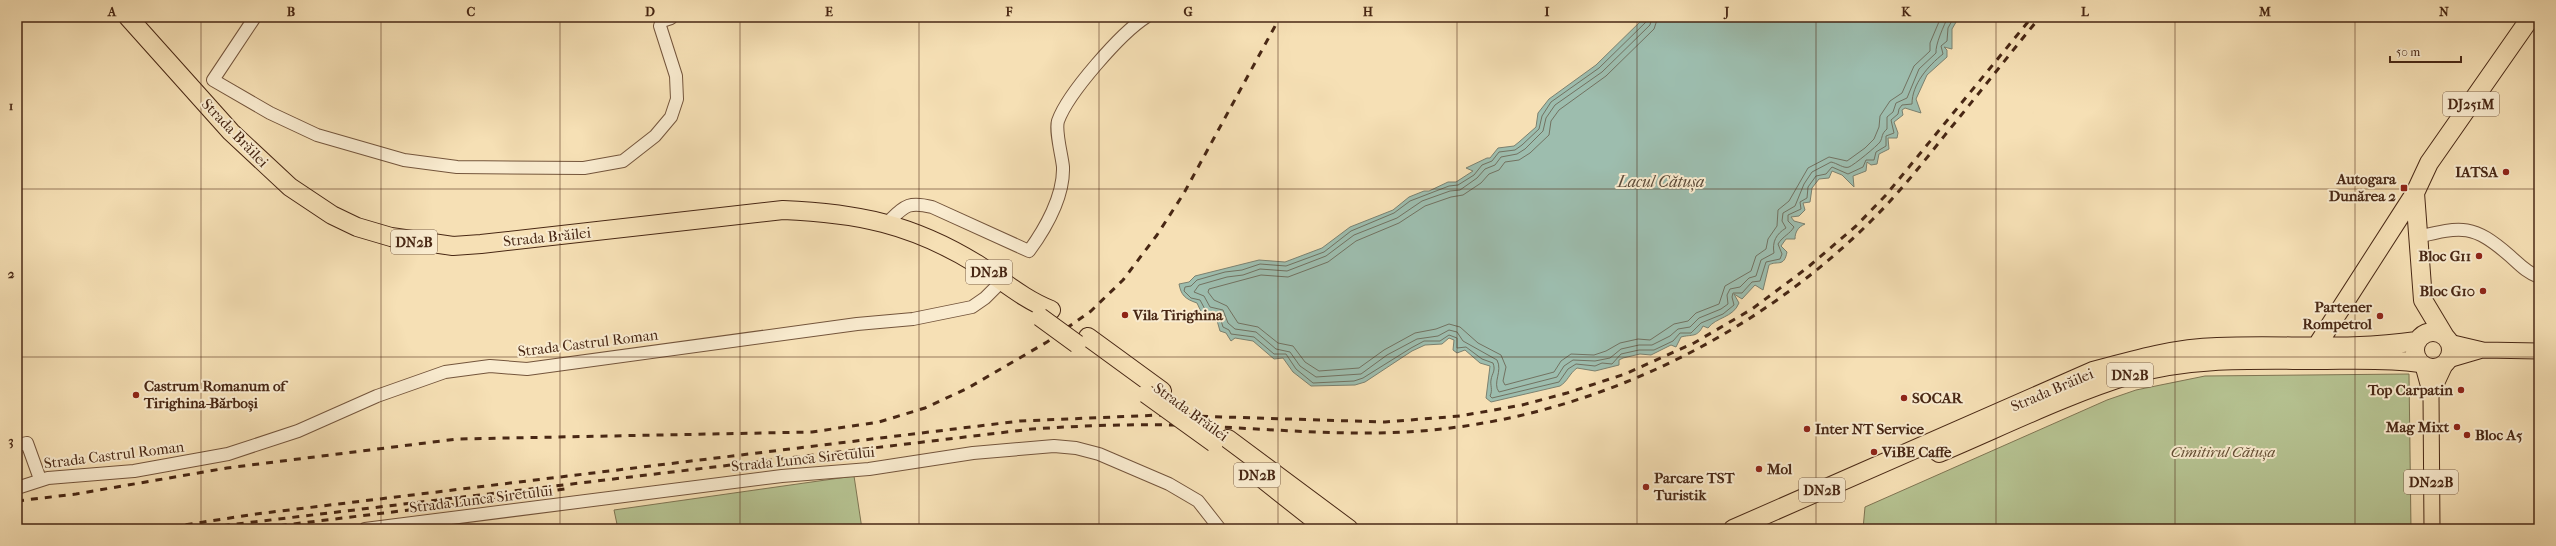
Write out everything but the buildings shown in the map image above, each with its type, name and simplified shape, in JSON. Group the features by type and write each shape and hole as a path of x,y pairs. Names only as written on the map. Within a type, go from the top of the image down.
{"highway":[{"name":"Strada Brăilei","path":"128,17 253,154 290,187 310,202 357,226 391,237 422,243 454,246 783,210 822,212 888,222 945,247 976,264 1002,281 1221,441 1349,529"},
{"name":"DJ251M","path":"2316,346 2415,193 2429,163 2531,17"},
{"name":"DJ251M","path":"2415,193 2417,237 2425,305 2419,339"},
{"name":"DJ251M","path":"2425,305 2446,339"},
{"name":"Strada Brăilei","path":"1733,529 2093,372 2172,352 2216,347 2384,346 2419,339 2436,332 2446,339"},
{"path":"2419,339 2415,352 2422,364"},
{"path":"2446,339 2451,348 2447,362"},
{"name":"Strada Brăilei","path":"1760,529 2092,388 2134,374 2217,360 2384,360 2422,364 2435,368 2447,362"},
{"name":"Strada Brăilei","path":"1221,441 1326,529"}],"main road":[{"name":"Strada Brăilei","path":"2446,339 2482,350 2539,351"},
{"name":"Strada Brăilei","path":"2447,362 2482,350"},
{"name":"DN22B","path":"2431,394 2447,362"},
{"name":"DN22B","path":"2422,364 2431,394 2432,529"}],"street":[{"path":"199,95 213,80 255,17"},
{"path":"888,222 906,205 919,204 932,207 1029,251 1043,230 1062,178 1058,122 1072,97 1120,36 1146,17"},
{"path":"213,80 270,113 317,135 404,160 458,167 584,168 601,166 623,161 655,136 671,117 677,99 676,76 660,26 666,18 671,18"},
{"path":"2417,237 2444,230 2473,231 2492,240 2524,268 2539,277"},
{"name":"Strada Castrul Roman","path":"17,488 40,479 134,471 228,454 298,431 398,387 460,368 490,366 527,369 857,324 913,319 972,307 985,298 1002,281"},
{"path":"17,445 27,443 40,479"},
{"name":"Strada Lunca Siretului","path":"365,529 782,476 869,469 973,453 1054,446 1076,448 1099,454 1169,484 1198,501 1220,529"}],"green space":[{"name":"Cimitirul Cătușa","path":"2409,374 2411,529 1863,529 1865,507 2107,400 2136,390 2205,376"},
{"path":"854,476 862,529 618,529 614,510"}],"water":[{"name":"Lacul Cătușa","path":"1645,17 1959,17 1952,29 1952,49 1944,47 1947,50 1947,57 1927,75 1916,99 1921,113 1905,108 1902,110 1903,115 1894,122 1898,133 1897,138 1888,138 1889,149 1879,154 1877,164 1871,165 1867,162 1866,171 1853,176 1854,187 1842,175 1832,171 1829,178 1819,179 1812,188 1810,202 1803,203 1805,210 1799,216 1791,217 1794,221 1805,224 1797,230 1795,239 1786,239 1781,246 1787,252 1786,257 1780,263 1769,265 1763,290 1755,285 1742,299 1734,294 1739,303 1733,312 1711,324 1708,328 1703,326 1699,332 1694,335 1681,337 1676,347 1671,345 1651,355 1640,354 1623,358 1619,360 1619,365 1595,371 1577,368 1560,386 1491,402 1486,398 1490,366 1480,363 1465,350 1457,353 1453,350 1454,340 1449,338 1442,344 1425,345 1412,351 1365,382 1355,385 1311,386 1293,372 1283,358 1274,359 1253,341 1235,338 1231,341 1226,333 1220,331 1216,317 1205,320 1197,303 1189,300 1182,294 1179,284 1189,282 1195,276 1259,260 1285,262 1322,248 1350,227 1393,210 1409,197 1424,191 1429,191 1448,182 1456,182 1473,171 1466,168 1490,158 1498,148 1514,146 1519,142 1536,127 1538,113 1549,99 1596,65"}],"railway":[{"path":"17,501 76,494 227,468 457,439 812,432 879,422 925,408 968,388 1047,342 1091,311 1123,280 1157,235 1184,193 1280,17"},
{"path":"158,529 256,514 1020,421 1160,415 1385,422 1460,416 1522,405 1567,393 1625,374 1694,343 1752,309 1807,268 1856,226 1886,195 2032,17"},
{"path":"195,529 1032,429 1154,425 1376,433 1405,432 1470,425 1534,412 1597,393 1658,368 1717,338 1773,303 1825,263 1873,219 1901,189 2040,17"},
{"path":"252,529 508,498 570,488"}],"place":[{"name":"IATSA","path":"2506,172"},
{"name":"Autogara Dunărea 2","path":"2404,188"},
{"name":"Bloc G11","path":"2479,256"},
{"name":"Bloc G10","path":"2483,291"},
{"name":"Vila Tirighina","path":"1125,315"},
{"name":"Partener Rompetrol","path":"2380,316"},
{"name":"Top Carpatin","path":"2461,390"},
{"name":"Castrum Romanum of Tirighina-Bărboși","path":"136,395"},
{"name":"SOCAR","path":"1904,398"},
{"name":"Mag Mixt","path":"2457,427"},
{"name":"Inter NT Service","path":"1807,429"},
{"name":"Bloc A5","path":"2467,435"},
{"name":"ViBE Caffe","path":"1874,452"},
{"name":"Mol","path":"1759,469"},
{"name":"Parcare TST Turistik","path":"1646,487"}]}
